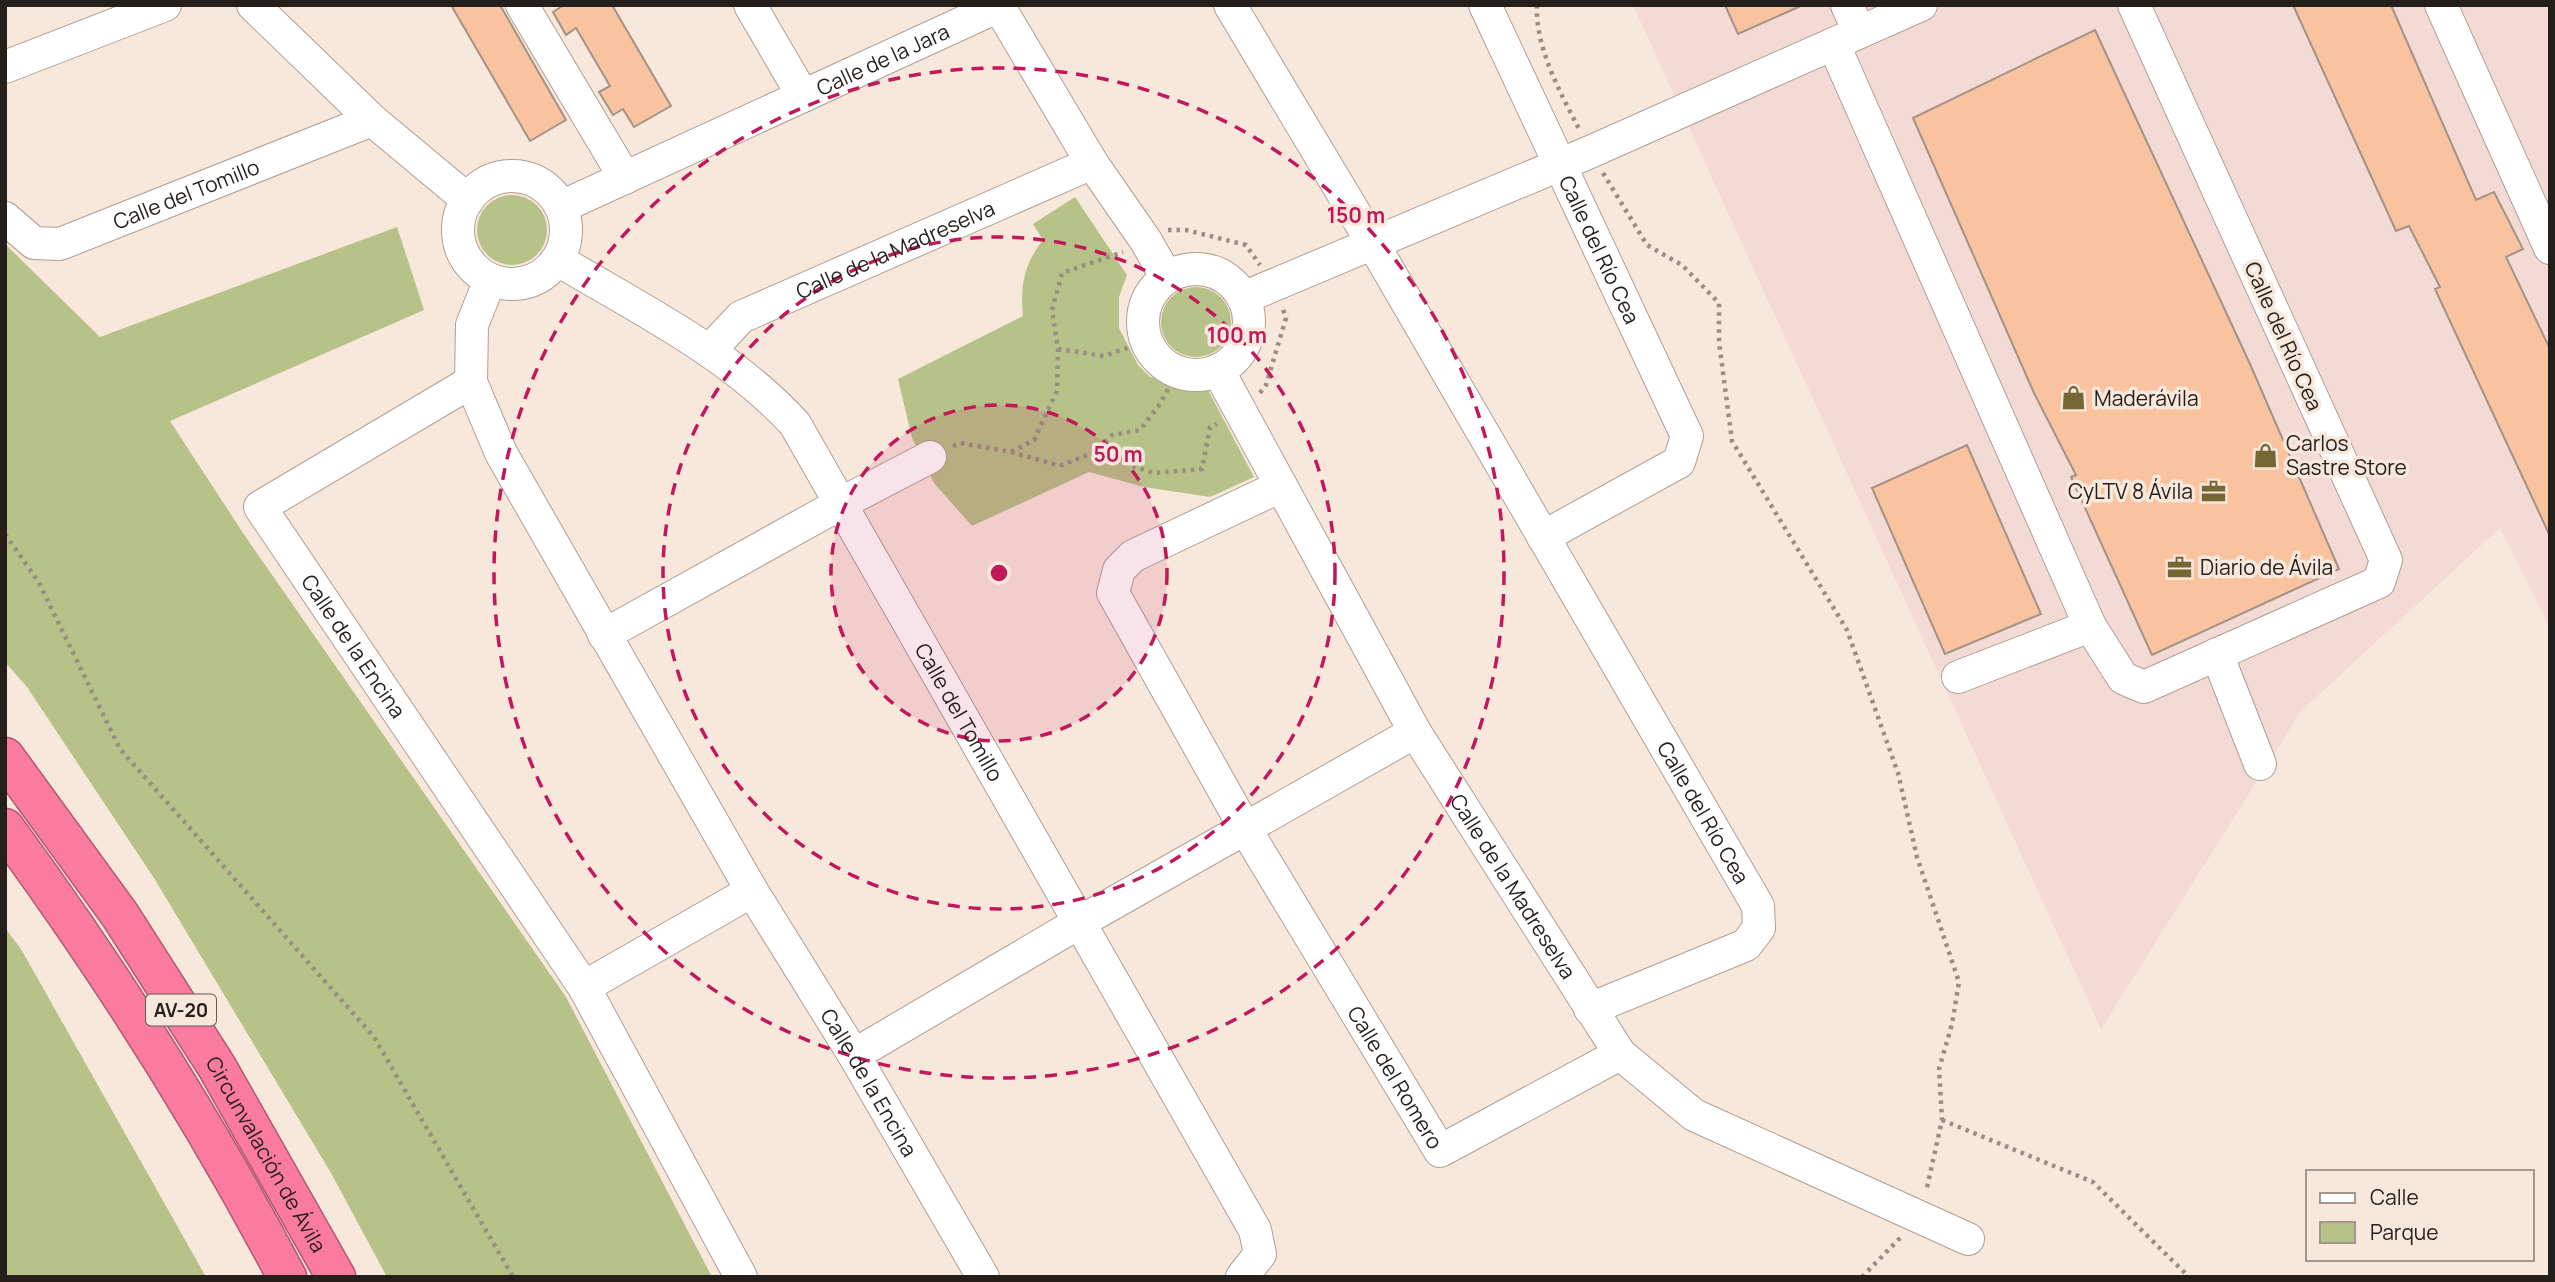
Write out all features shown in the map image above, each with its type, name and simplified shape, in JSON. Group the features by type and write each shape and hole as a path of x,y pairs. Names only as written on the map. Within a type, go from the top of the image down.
{"highway":[{"name":"Circunvalación de Ávila","path":"5,757 120,915 187,1020 336,1277"},
{"name":"Circunvalación de Ávila","path":"5,828 74,923 182,1096 287,1277"}],"street":[{"path":"5,67 165,5"},
{"path":"253,5 372,120 468,200"},
{"path":"522,5 625,178"},
{"name":"Calle de la Jara","path":"750,5 803,96"},
{"name":"Calle del Río Cea","path":"1230,5 1372,242 1758,906 1759,929 1746,945 1590,1009"},
{"name":"Calle del Río Cea","path":"1485,5 1687,436 1679,462 1542,537"},
{"name":"Calle del Río Cea","path":"1243,298 1590,152 1847,28 1921,5"},
{"name":"Calle del Río Cea","path":"1847,28 2090,626 2123,678 2144,687 2379,582 2386,560 2134,5"},
{"path":"2441,5 2550,248"},
{"path":"998,6 1091,163 1146,241 1167,278"},
{"name":"Calle de la Jara","path":"561,207 998,6"},
{"name":"Calle del Tomillo","path":"5,218 34,243 60,244 372,120"},
{"name":"Calle de la Madreselva","path":"709,351 741,317 1091,163"},
{"path":"509,177 540,184 561,207 566,225 565,243 558,260 535,280 505,284 490,280 467,259 460,245 460,222 468,200 493,180 509,177"},
{"name":"Calle del Tomillo","path":"558,260 709,351 771,398 795,424 1255,1230 1251,1265"},
{"path":"1201,269 1218,273 1233,284 1243,298 1249,314 1243,347 1232,360 1218,370 1205,374 1178,371 1154,354 1147,341 1143,324 1145,306 1154,290 1167,278 1183,271 1201,269"},
{"name":"Calle de la Encina","path":"490,280 472,324 471,383 501,453 752,891 854,1055 983,1277"},
{"name":"Calle de la Madreselva","path":"1218,370 1415,732 1620,1054 1695,1115 1968,1239"},
{"name":"Calle de la Encina","path":"471,383 260,507 584,987 741,1277"},
{"path":"604,635 930,457"},
{"name":"Calle del Romero","path":"1282,486 1133,556 1119,570 1113,593 1246,830 1440,1151 1620,1054"},
{"path":"1958,677 2090,626"},
{"path":"2217,654 2260,764"},
{"path":"854,1055 1080,922 1415,732"},
{"path":"584,987 752,891"}],"path":[{"path":"1537,5 1536,24 1559,89 1590,152 1647,245 1682,265 1719,303 1719,342 1732,441 1847,630 1898,773 1917,857 1959,982 1952,1024 1939,1069 1942,1120 1920,1218 1863,1277"},
{"path":"1011,452 1034,440 1056,391 1058,349 1052,310 1062,273 1096,261"},
{"path":"1058,349 1104,356 1147,341"},
{"path":"930,457 960,443 1011,452 1060,466 1093,453 1112,435 1140,430 1160,404 1178,371"},
{"path":"5,534 38,581 120,749 373,1037 513,1277"},
{"path":"1942,1120 2093,1182 2189,1277"}],"shaded area":[{"path":"1633,5 2550,5 2550,628 2500,528 2301,711 2101,1029"}],"green space":[{"path":"512,195 537,205 547,230 537,255 512,265 487,255 477,230 487,205"},
{"path":"1075,197 1127,275 1119,297 1119,328 1138,365 1150,377 1207,388 1254,477 1210,497 1144,487 1089,472 972,526 934,483 912,438 898,379 1023,316 1025,276 1031,258 1043,240 1033,224"},
{"path":"397,227 424,310 170,421 245,536 566,997 712,1277 387,1277 331,1173 154,878 27,687 5,662 5,244 100,337"},
{"path":"1196,287 1221,297 1231,322 1221,347 1196,357 1171,347 1161,322 1171,297"},
{"path":"5,928 21,949 206,1277 5,1277"}],"building":[{"path":"451,5 500,5 566,120 530,141"},
{"path":"564,5 612,5 671,106 634,127 623,109 613,115 599,92 610,86 576,28 566,35 553,12"},
{"path":"1725,5 1803,5 1738,34"},
{"path":"2293,5 2391,5 2476,200 2494,192 2523,249 2506,257 2550,349 2550,536 2435,289 2440,287 2409,226 2396,231"},
{"path":"2095,30 2250,364 2339,569 2152,655 2071,477 2076,475 2034,393 1913,118"},
{"path":"1967,445 2041,614 1945,654 1872,488"}],"place":[{"name":"Maderávila","path":"2074,398"},
{"name":"Carlos Sastre Store","path":"2266,455"},
{"name":"CyLTV 8 Ávila","path":"2213,491"},
{"name":"Diario de Ávila","path":"2180,567"}]}
